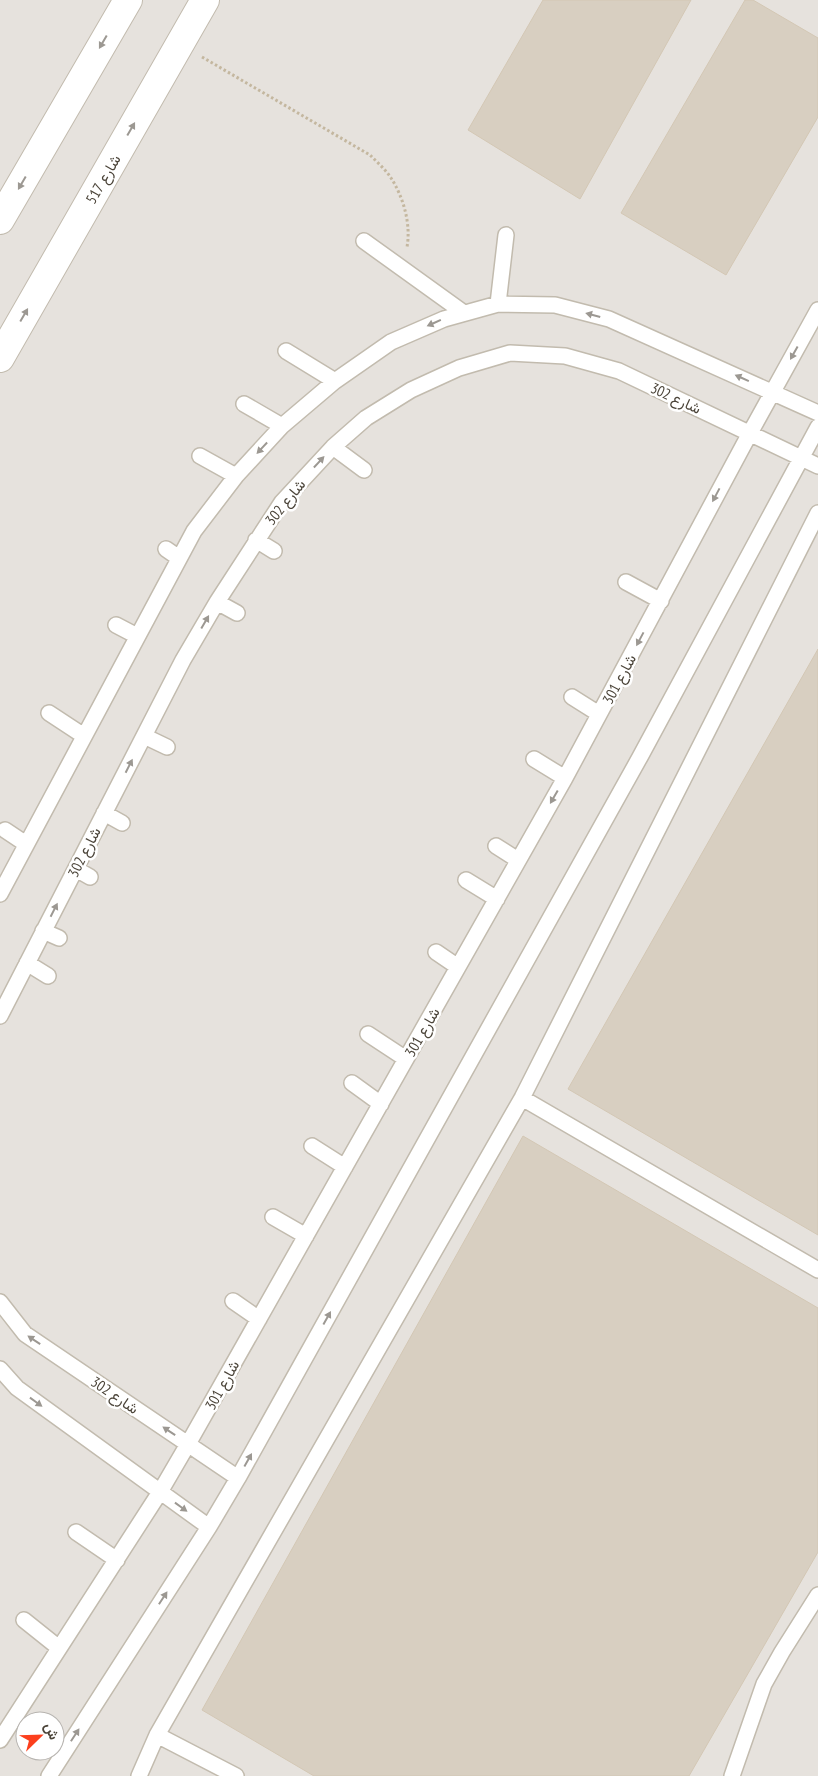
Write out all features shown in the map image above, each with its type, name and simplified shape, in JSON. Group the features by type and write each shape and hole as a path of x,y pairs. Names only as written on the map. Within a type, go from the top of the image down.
{"street":[{"path":"0,220 128,0"},
{"name":"شارع 517","path":"0,358 205,0"}],"lane":[{"path":"498,304 506,235"},
{"path":"364,241 464,313"},
{"path":"2,884 26,844 194,531 236,476 282,426 334,381 391,342 444,319 498,304 555,305 609,319 818,413"},
{"name":"شارع 301","path":"0,1740 117,1560 188,1444 565,778 818,310"},
{"path":"286,352 334,381"},
{"name":"شارع 302","path":"0,1016 144,736 197,650 217,602 282,502 333,447 366,418 411,390 459,368 510,353 565,356 618,371 818,466"},
{"path":"244,404 282,426"},
{"path":"49,1776 209,1527 238,1478 635,766 818,427"},
{"path":"333,447 364,470"},
{"path":"200,456 236,476"},
{"path":"139,1776 157,1734 522,1098 818,513"},
{"path":"256,540 274,551"},
{"path":"166,549 180,558"},
{"path":"626,582 661,601"},
{"path":"217,602 237,613"},
{"path":"116,625 137,636"},
{"path":"572,697 600,714"},
{"path":"49,713 84,736"},
{"path":"144,736 166,747"},
{"path":"534,759 565,778"},
{"path":"104,813 122,823"},
{"path":"5,830 26,844"},
{"path":"496,846 518,860"},
{"path":"76,868 90,877"},
{"path":"466,880 498,898"},
{"path":"44,931 59,938"},
{"path":"436,952 458,968"},
{"path":"27,963 48,976"},
{"path":"368,1034 406,1059"},
{"path":"352,1083 381,1104"},
{"path":"522,1098 818,1270"},
{"path":"312,1146 345,1167"},
{"path":"273,1217 306,1236"},
{"path":"233,1301 259,1319"},
{"name":"شارع 302","path":"0,1302 25,1334 238,1478"},
{"path":"0,1369 17,1388 209,1527"},
{"path":"76,1532 117,1560"},
{"path":"732,1776 764,1684 818,1595"},
{"path":"24,1620 59,1648"},
{"path":"157,1734 236,1776"}],"path":[{"path":"180,44 370,155 391,178 405,207 409,239 403,270"}],"shaded area":[{"path":"0,0 818,0 818,1776 0,1776"}],"building":[{"path":"543,0 691,0 580,199 468,130"},
{"path":"745,0 753,0 818,38 818,117 726,275 621,213"},
{"path":"818,649 818,1235 568,1089"},
{"path":"523,1136 818,1308 818,1552 689,1776 314,1776 202,1710"}]}
